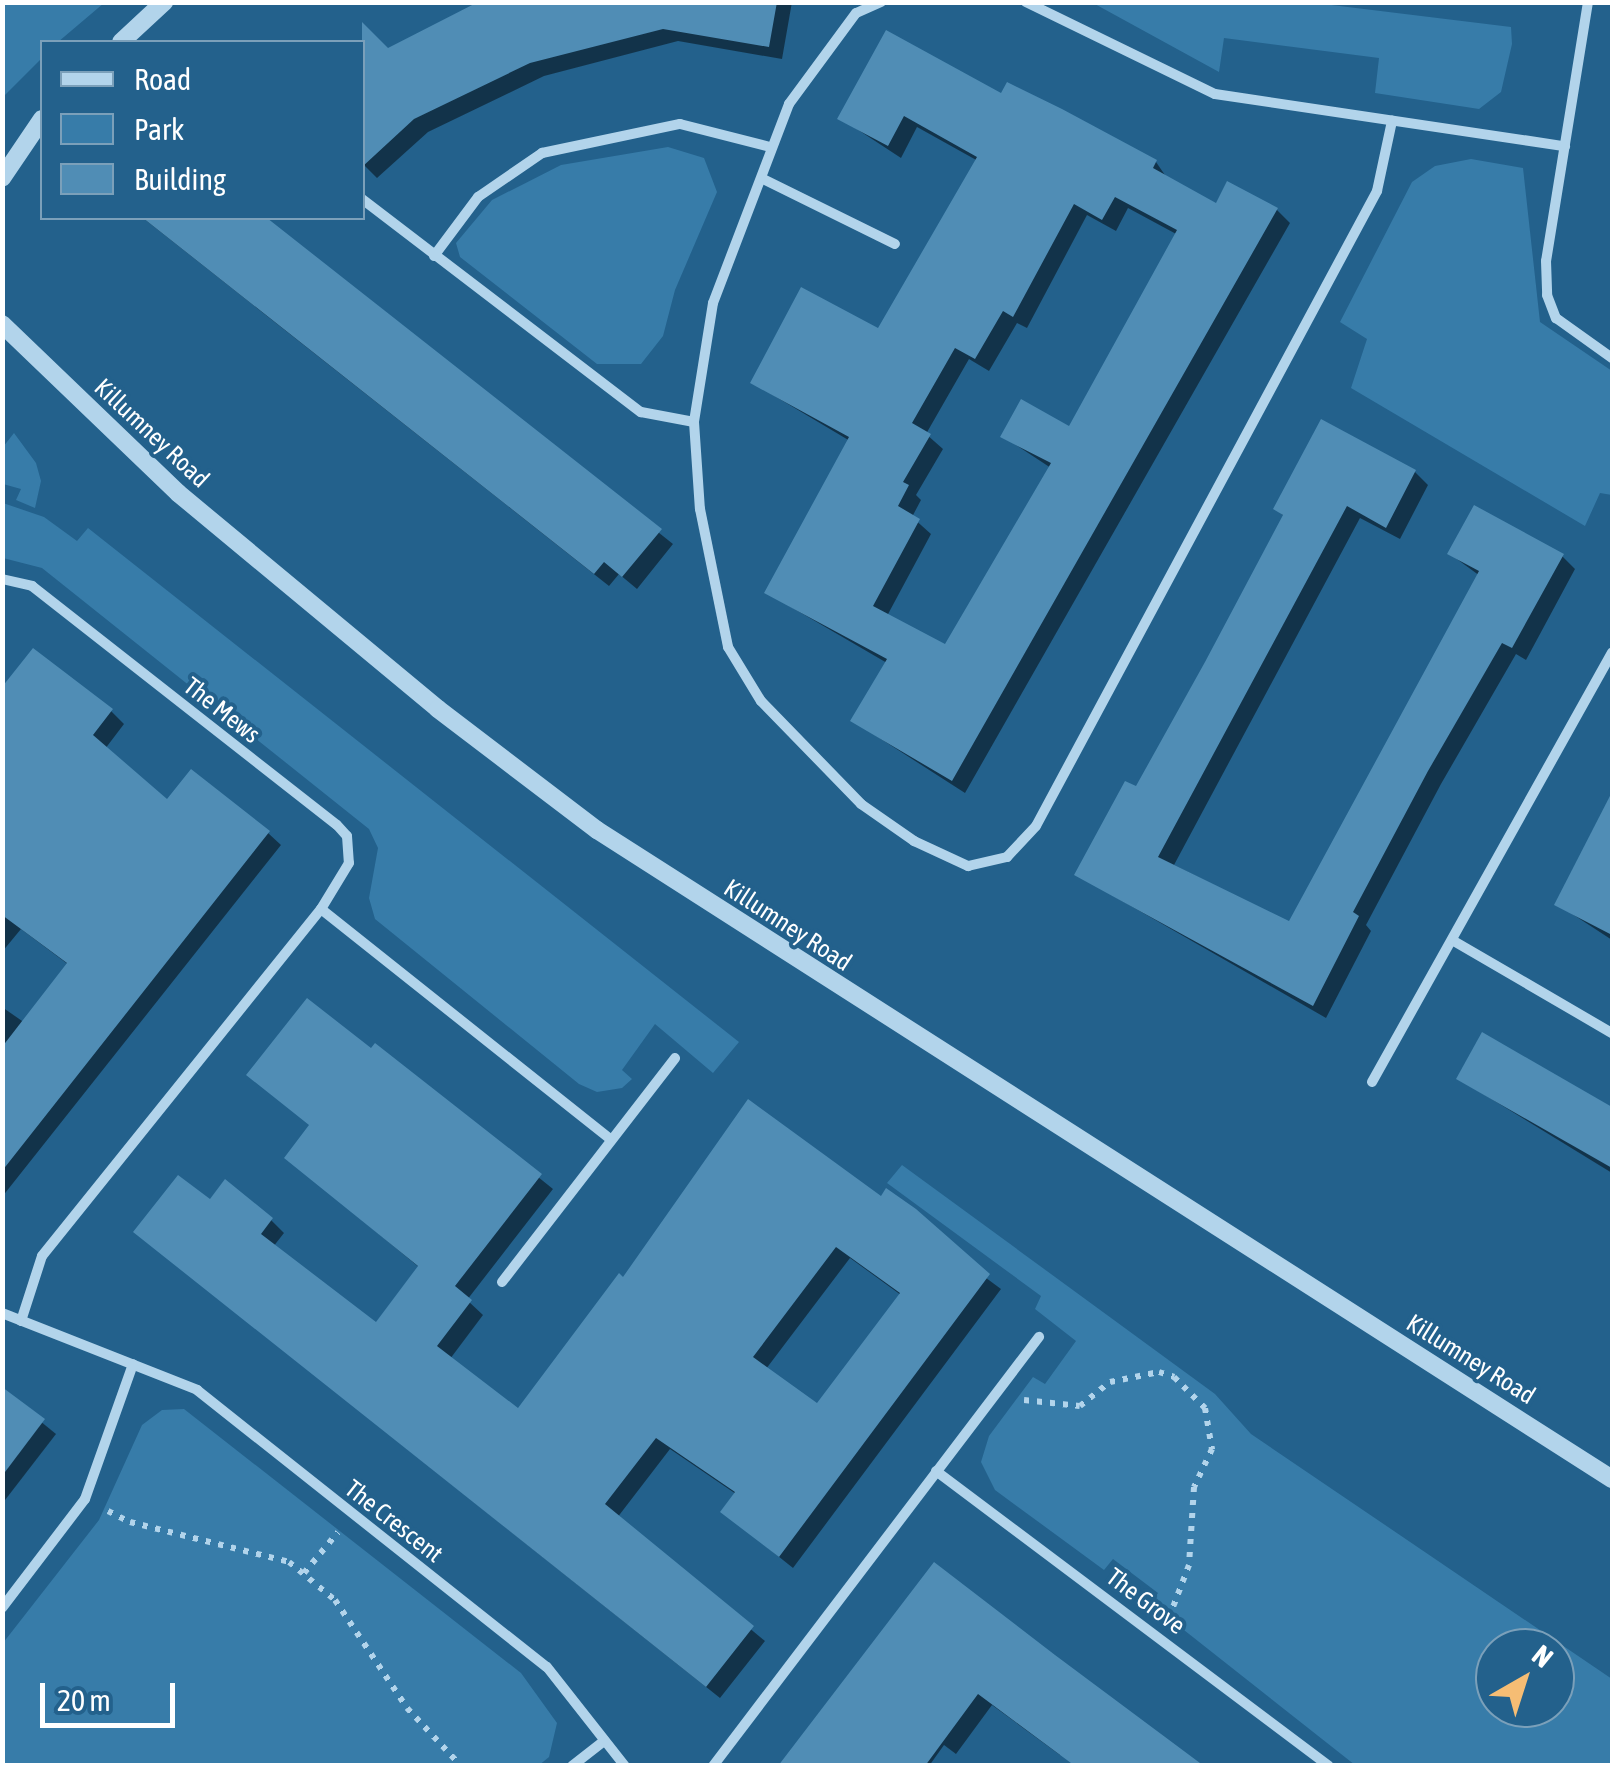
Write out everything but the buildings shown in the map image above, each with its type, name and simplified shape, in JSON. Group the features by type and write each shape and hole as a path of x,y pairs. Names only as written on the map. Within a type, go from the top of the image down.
{"street":[{"path":"123,40 164,2"},
{"path":"881,2 856,13 817,58 770,147 763,178 713,303 694,422 712,592 728,646 760,700 861,804 914,841 968,866 1007,857 1036,826 1377,191 1392,121"},
{"path":"1026,2 1215,94 1565,146"},
{"path":"1588,2 1547,296 1556,318 1612,358"},
{"path":"2,178 40,122"},
{"path":"434,256 478,196 542,152 680,124 770,147"},
{"path":"763,178 895,244"},
{"path":"365,201 641,412 694,422"},
{"name":"Killumney Road","path":"2,324 178,494 597,830 1612,1479"},
{"name":"The Mews","path":"2,579 32,586 336,825 347,836 349,863 321,908 42,1256 21,1321"},
{"path":"1372,1082 1612,652"},
{"path":"321,908 611,1140"},
{"path":"1452,940 1612,1033"},
{"path":"502,1282 675,1058"},
{"name":"The Crescent","path":"2,1313 188,1383 547,1667 624,1766"},
{"path":"713,1766 1039,1337"},
{"path":"2,1608 85,1499 133,1364"},
{"name":"The Grove","path":"936,1471 1329,1766"},
{"path":"572,1766 604,1741"}],"path":[{"path":"1004,1384 1027,1402 1068,1407 1133,1372 1158,1372 1174,1377 1204,1408 1212,1449 1194,1488 1189,1564 1158,1635"},
{"path":"85,1499 130,1522 245,1546 304,1574 336,1600 416,1719 461,1766"},
{"path":"304,1574 353,1514"}],"green space":[{"path":"3,2 104,2 60,40 40,40 40,60 3,97"},
{"path":"1093,3 1315,3 1511,27 1512,44 1501,92 1479,109 1375,93 1379,58 1224,38 1219,72"},
{"path":"668,147 704,158 717,192 675,290 663,336 641,364 597,364 460,257 456,243 492,200 561,165"},
{"path":"1471,159 1523,168 1540,322 1612,371 1612,495 1600,493 1585,526 1351,388 1367,339 1340,322 1412,182 1435,166"},
{"path":"14,433 36,463 41,481 35,508 16,500 21,489 3,484 3,447"},
{"path":"3,503 44,517 77,541 88,528 739,1042 713,1073 655,1024 622,1070 632,1079 622,1088 597,1092 579,1084 375,919 369,898 378,848 369,829 42,568 3,558"},
{"path":"902,1165 1215,1394 1251,1434 1537,1628 1475,1628 1475,1728 1575,1728 1575,1654 1612,1679 1612,1765 1355,1765 1151,1604 1158,1593 1113,1559 1104,1570 995,1490 981,1462 989,1436 1033,1377 1045,1384 1076,1341 1035,1309 1041,1296 887,1183"},
{"path":"184,1409 521,1673 557,1723 549,1757 538,1766 3,1765 3,1643 99,1520 142,1425 162,1410"}]}
